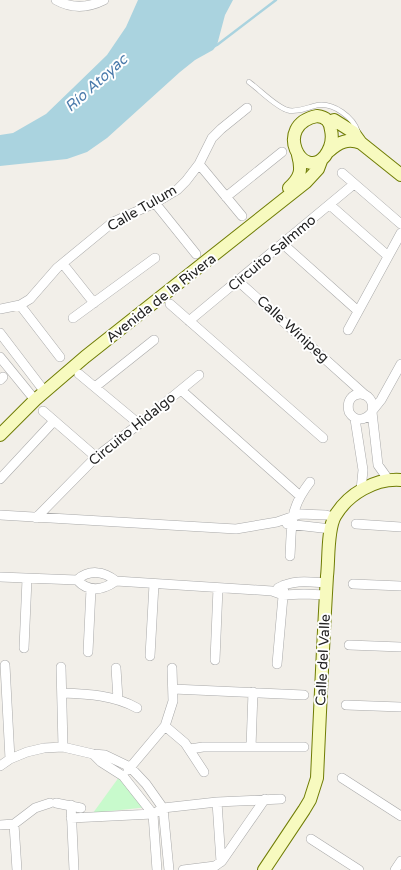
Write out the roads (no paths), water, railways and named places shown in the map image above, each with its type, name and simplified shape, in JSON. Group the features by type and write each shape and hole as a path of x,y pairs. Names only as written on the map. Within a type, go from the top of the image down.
{"street":[{"path":"56,0 75,7 99,3 104,0"},
{"name":"Calle Tulum","path":"0,309 20,305 30,299 63,264 113,222 156,203 177,190 199,164 212,138 247,108"},
{"path":"325,156 332,136 329,122 323,116 310,118 298,127 293,140 298,155 309,162 316,163 325,156 341,142 354,140 361,143"},
{"path":"329,122 334,120 353,132 361,143 401,175"},
{"path":"226,197 282,152"},
{"name":"Avenida de la Rivera","path":"0,426 83,355 176,282 297,181 301,170 298,155"},
{"name":"Avenida de la Rivera","path":"251,219 306,182 318,169 325,156"},
{"path":"199,164 226,197 251,219"},
{"path":"342,174 401,224"},
{"name":"Circuito Salmmo","path":"189,320 354,184"},
{"path":"156,203 196,254"},
{"path":"330,205 388,256"},
{"path":"348,330 401,233"},
{"path":"283,244 358,311"},
{"path":"73,318 155,258"},
{"path":"63,264 94,303"},
{"name":"Calle Winipeg","path":"238,281 366,395"},
{"path":"170,304 323,438"},
{"path":"20,305 60,357"},
{"path":"0,333 19,358 38,393"},
{"path":"95,388 154,340"},
{"path":"0,357 7,366 38,393"},
{"path":"7,366 19,358"},
{"path":"347,378 350,399 348,412 355,418 362,420 368,417 387,391 401,364"},
{"path":"79,374 139,424"},
{"path":"181,390 199,375"},
{"name":"Circuito Hidalgo","path":"36,518 96,457 181,390 299,496"},
{"path":"350,399 356,394 366,395 387,391"},
{"name":"Avenida de la Rivera","path":"0,435 38,393"},
{"path":"366,395 371,400 378,465 388,479"},
{"path":"43,411 96,457"},
{"path":"355,418 363,470 361,490"},
{"path":"0,479 54,421"},
{"path":"363,470 378,465"},
{"path":"332,523 347,500 361,490 388,479 401,480"},
{"path":"290,556 292,520 299,496 310,482"},
{"path":"292,520 300,514 326,515 332,523"},
{"path":"0,515 236,529 292,520 332,523"},
{"name":"Calle del Valle","path":"264,870 307,805 316,778 326,589 332,523"},
{"path":"356,524 401,527"},
{"path":"0,577 77,580 86,573 94,572 104,573 116,581 272,591 283,595 304,594 326,589"},
{"path":"24,648 27,579"},
{"path":"77,580 91,589 104,588 116,581"},
{"path":"272,591 284,585 302,581 326,589"},
{"path":"150,656 154,584"},
{"path":"353,584 401,586"},
{"path":"278,664 284,585"},
{"path":"215,660 218,588"},
{"path":"88,652 91,589"},
{"path":"349,645 401,646"},
{"path":"5,665 10,759"},
{"path":"61,667 63,748"},
{"path":"116,668 118,699"},
{"path":"122,776 165,726 173,701 172,668"},
{"path":"173,689 304,695"},
{"path":"252,747 253,692"},
{"path":"62,693 86,694 118,699 136,708"},
{"path":"346,705 401,708"},
{"path":"165,726 190,749 204,772"},
{"path":"190,749 203,747 304,747"},
{"path":"0,766 10,759 27,752 44,748 63,748 110,756 130,767 146,784 163,808 169,870"},
{"path":"93,754 122,776 140,795 153,814 157,870"},
{"path":"342,778 401,816"},
{"path":"182,870 216,866 221,862 264,799"},
{"path":"71,818 153,814 163,808 217,802 281,799"},
{"path":"217,802 221,862"},
{"path":"0,825 14,824 36,808 53,803 81,808"},
{"path":"70,805 74,870"},
{"path":"14,824 17,870"},
{"path":"311,839 359,870"},
{"path":"396,870 401,861"}],"lane":[{"path":"249,82 282,108 288,110 294,111 327,105 342,112 353,121 358,129 361,143"}],"water":[{"name":"Río Atoyac","path":"138,0 233,0 225,15 217,45 213,50 195,60 180,72 107,138 87,152 67,159 0,166 0,135 13,133 46,114 107,55 126,27"}],"waterway":[{"path":"215,46 276,0"}]}
